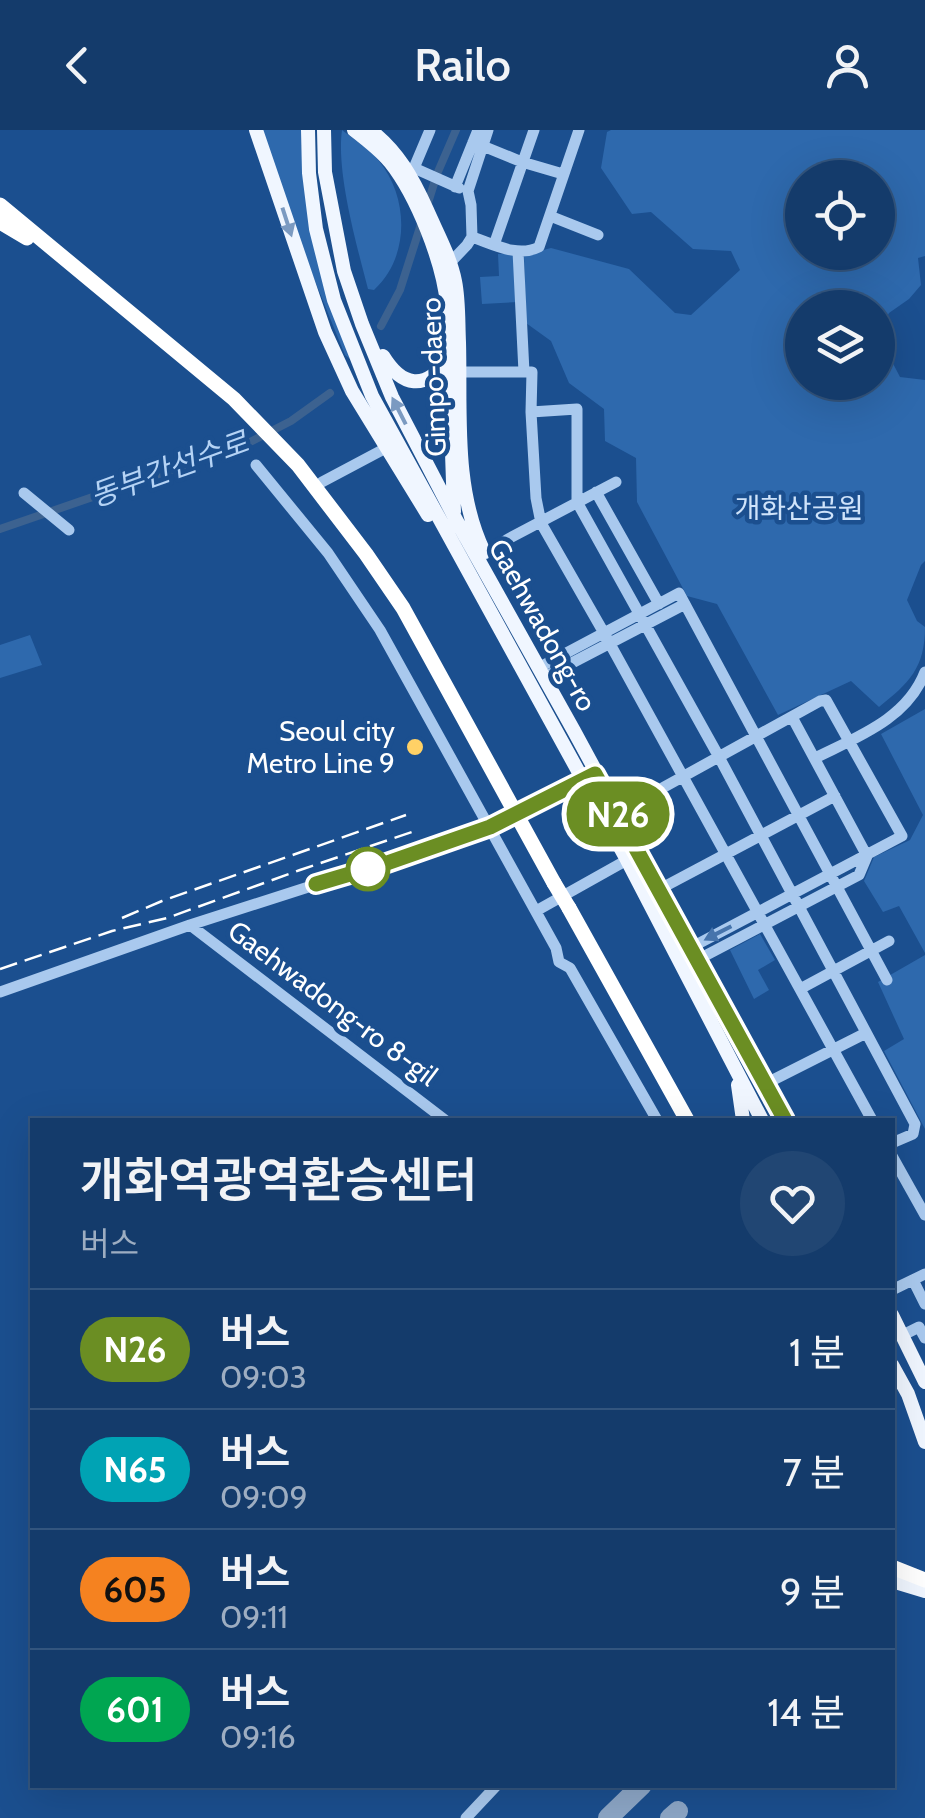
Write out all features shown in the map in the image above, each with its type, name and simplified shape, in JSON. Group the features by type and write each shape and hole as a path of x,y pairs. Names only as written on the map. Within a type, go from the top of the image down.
{"highway":[{"path":"0,205 231,400 294,466 366,554 402,608 679,1118"},
{"path":"0,222 56,260 231,400"},
{"path":"566,910 679,1118"},
{"path":"895,1574 925,1567"},
{"path":"895,1576 924,1589"}],"main road":[{"path":"256,130 325,332 352,390 428,515 462,562"},
{"name":"Gaehwadong-ro","path":"308,130 316,229 334,300 372,396 552,720 617,813 784,1118"},
{"name":"Gaehwadong-ro","path":"324,130 325,172 344,270 392,397 574,731 589,776 627,860 761,1118"},
{"name":"Gimpo-daero","path":"354,130 390,162 457,296 462,474 474,533 490,582"},
{"name":"Gimpo-daero","path":"370,130 414,173 442,244 455,518 462,562"},
{"path":"362,324 389,366 406,380 433,378 447,360"},
{"path":"552,720 560,722 570,735 574,731"},
{"path":"736,1074 744,1118"},
{"path":"895,1321 925,1382"},
{"path":"895,1370 925,1442"}],"street":[{"path":"430,130 414,173 457,187 471,204 472,237 443,264"},
{"path":"457,187 478,140 488,130"},
{"path":"494,245 534,130"},
{"path":"472,237 518,251 539,247 579,130"},
{"path":"478,140 522,162 563,174"},
{"path":"550,216 598,234"},
{"path":"518,251 524,372"},
{"path":"460,372 532,372 531,412 540,523 871,1118"},
{"path":"531,412 577,409 577,502 719,757 915,1124 913,1134 895,1142"},
{"path":"322,482 386,448"},
{"path":"256,464 328,554 380,630 536,910 559,962 570,968 656,1118"},
{"path":"484,554 616,482"},
{"path":"596,492 659,604"},
{"path":"287,501 301,493"},
{"path":"27,496 66,526"},
{"path":"642,620 659,604 682,599"},
{"path":"541,673 682,599"},
{"path":"682,599 887,980"},
{"path":"815,758 894,715 920,685 925,672"},
{"path":"617,813 826,700 902,836 834,881 694,954"},
{"path":"792,717 867,856"},
{"path":"523,811 589,776"},
{"path":"658,890 835,796"},
{"path":"536,910 627,860"},
{"name":"Gaehwadong-ro 8-gil","path":"0,992 355,872"},
{"name":"Gaehwadong-ro 8-gil","path":"190,925 442,1118"},
{"path":"800,989 889,941"},
{"path":"765,1084 866,1032"},
{"path":"895,1161 925,1215"},
{"path":"895,1289 919,1277 925,1304"},
{"path":"903,1335 923,1330"},
{"path":"466,1818 494,1788"}],"green space":[{"path":"261,130 301,130 303,178 314,248 350,359 306,259"},
{"path":"342,130 379,161 396,192 400,209 401,227 394,261 374,290 368,289 349,210 342,167"},
{"name":"개화산공원","path":"611,130 925,130 925,256 918,258 921,285 909,299 895,309 895,290 785,290 785,400 895,400 895,367 900,377 925,380 925,561 907,600 917,621 925,627 924,641 913,673 879,707 851,681 778,715 717,604 687,596 637,502 636,458 605,441 604,409 569,383 551,341 526,323 524,255 551,248 629,269 675,313 691,315 740,270 731,251 693,249 651,212 632,214 601,168 607,132"},
{"path":"516,253 519,302 482,304 480,277 499,276 498,254"},
{"path":"30,635 42,665 0,678 0,645"},
{"path":"925,709 925,953 899,906 883,912 864,881 874,857 910,840 923,815 881,734"},
{"path":"760,934 775,960 758,970 769,990 754,999 730,950"},
{"path":"925,955 925,1129 884,1051 904,1039 878,982"}],"waterway":[{"name":"동부간선수로","path":"427,206 456,130"},
{"name":"동부간선수로","path":"381,326 400,290 421,224"},
{"name":"동부간선수로","path":"0,529 246,444 291,421 330,393"}],"taxiway":[{"path":"608,1818 639,1788"},
{"path":"670,1818 678,1811"}],"railway":[{"path":"122,918 406,815"},
{"path":"0,969 112,931 167,918 412,832"}],"bus line":[{"name":"N26","path":"316,884 490,827 595,774 784,1118"}],"place":[{"name":"Seoul city Metro Line 9","path":"415,747"}]}
